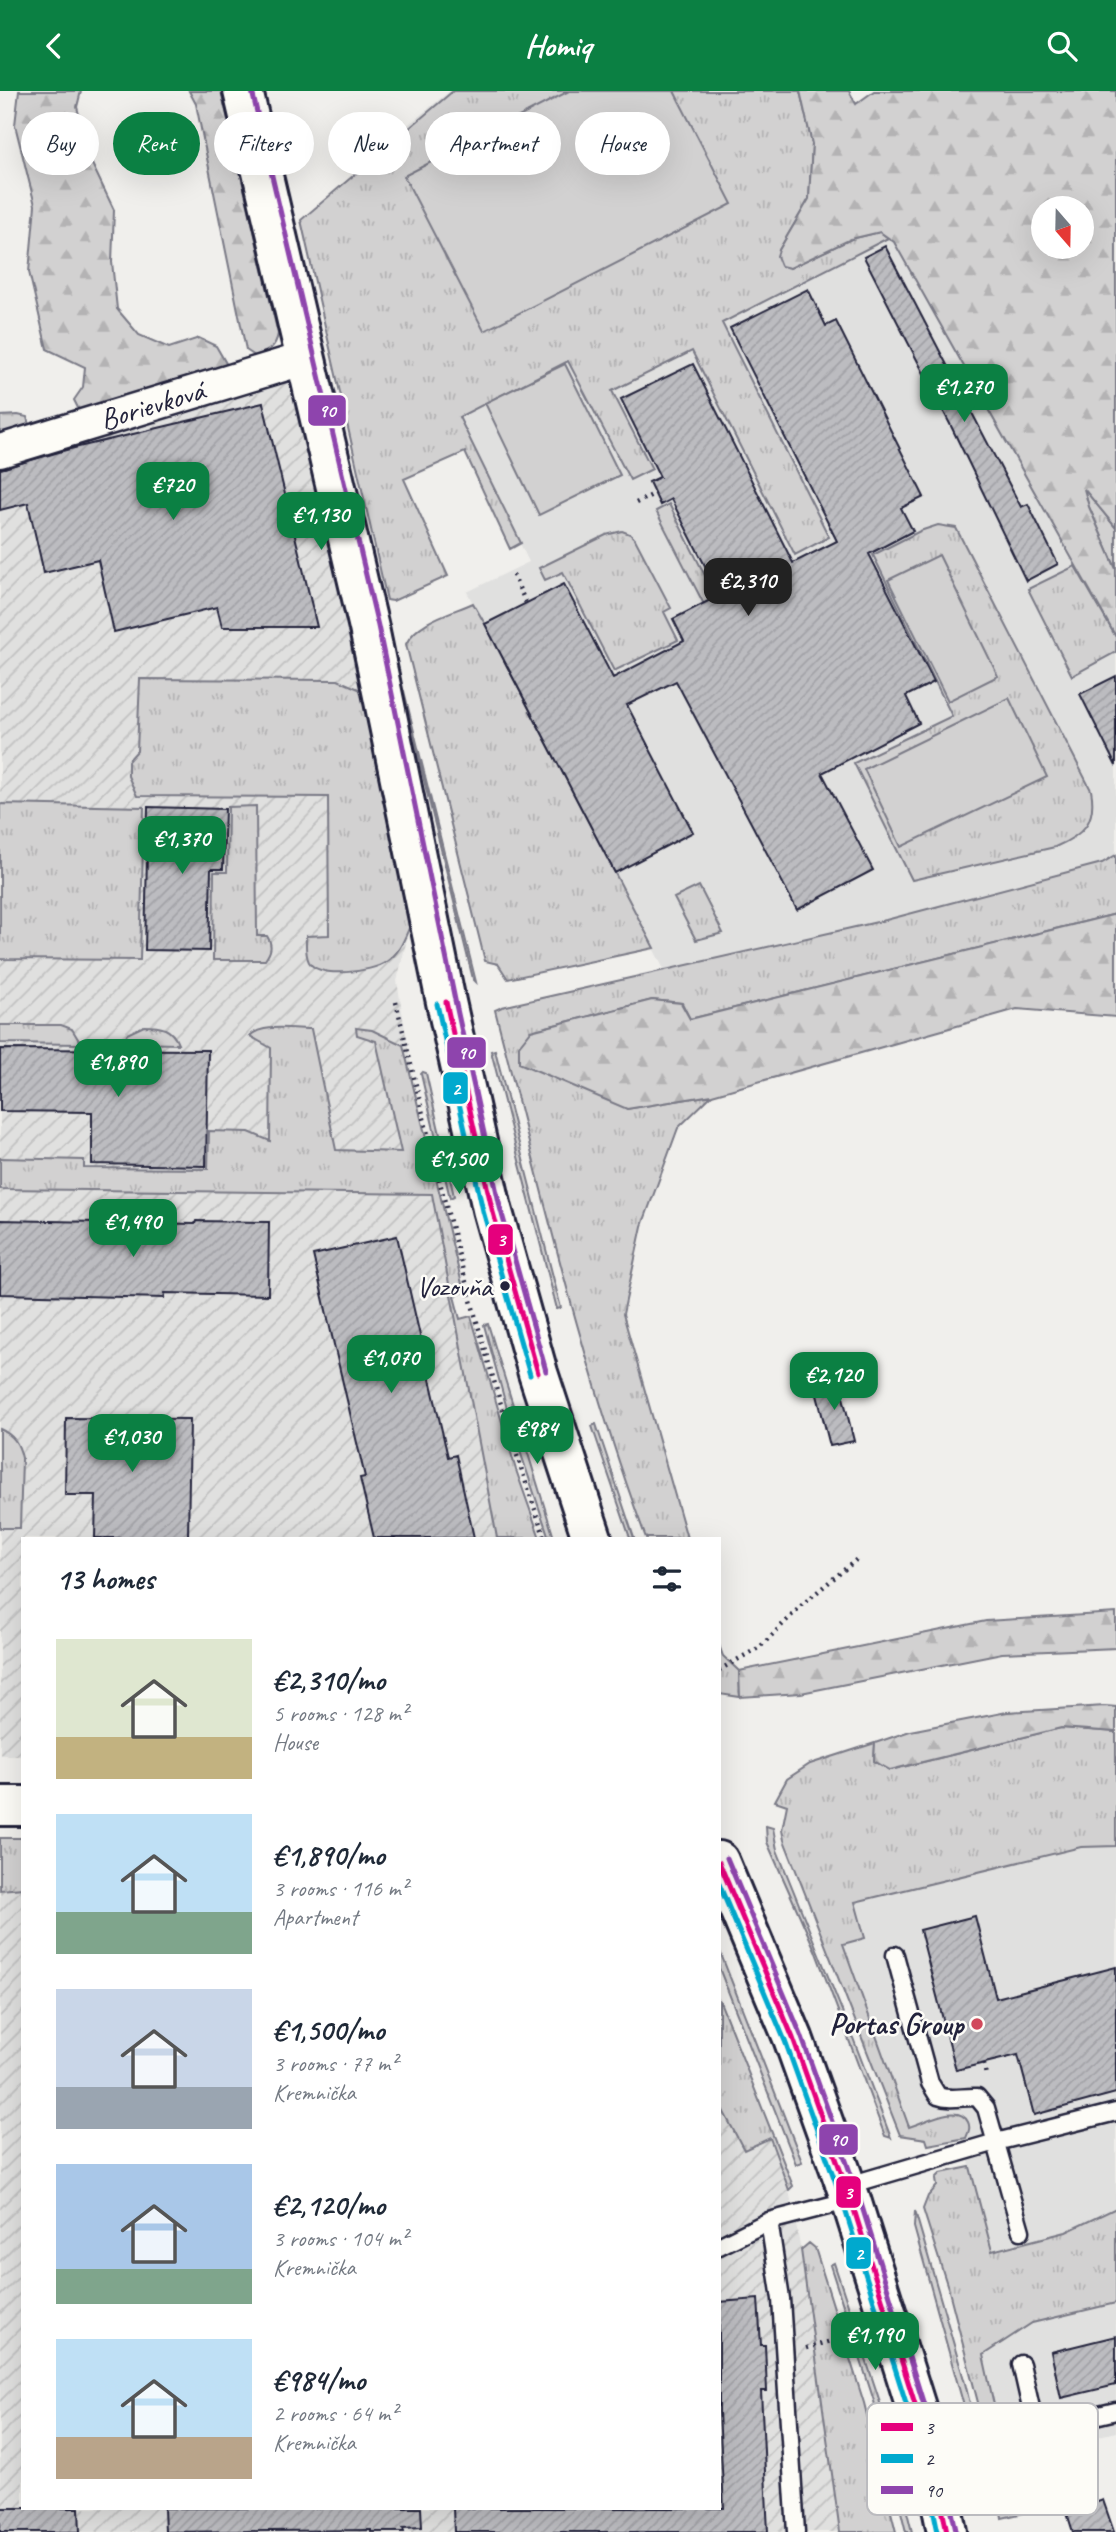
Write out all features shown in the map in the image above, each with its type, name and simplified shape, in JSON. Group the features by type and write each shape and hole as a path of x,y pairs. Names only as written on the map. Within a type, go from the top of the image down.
{"main road":[{"path":"243,91 374,648 446,1002 492,1209 538,1373 592,1537"},
{"path":"0,1806 21,1806"},
{"path":"721,1866 793,2038 849,2193 916,2403"}],"street":[{"name":"Borievková","path":"0,451 306,358"}],"lane":[{"path":"895,1955 930,2083 938,2096 950,2100 965,2096 978,2097 986,2108 1021,2231"},
{"path":"721,2245 765,2223 996,2142 1116,2112"},
{"path":"765,2223 781,2299 796,2532"},
{"path":"1021,2364 1030,2403"},
{"path":"1098,2415 1116,2411"}],"path":[{"path":"636,503 654,494"},
{"path":"513,575 526,603"},
{"path":"397,1002 476,1316 516,1456 545,1537"},
{"path":"721,1669 760,1647 804,1603 858,1559"},
{"path":"785,2354 849,2336"}],"shaded area":[{"path":"450,91 849,91 1018,408 1116,528 1116,914 690,1019 467,592 529,562 459,417 365,175 411,175 411,122"},
{"path":"289,376 361,690 338,680 141,679 137,751 128,761 383,797 410,926 397,981 432,1194 497,1537 21,1537 21,1755 0,1755 0,459"},
{"path":"1116,1846 1116,2208 1066,2232 991,2251 970,2167 966,2138 970,2130 952,2113 909,2127 843,1943 865,1938 855,1902 1081,1847"},
{"path":"21,1888 21,2510 721,2510 721,2107 744,2150 770,2138 789,2190 801,2250 840,2532 0,2532 0,1890"},
{"path":"1116,2303 1116,2432 1098,2436 1098,2403 994,2403 983,2355 1032,2323"}],"green space":[{"path":"19,91 81,91 78,112 21,112 21,149 15,125"},
{"path":"189,91 221,91 226,112 214,112 214,175 241,175 278,334 270,349 255,356 246,350 200,124 200,112 198,112"},
{"path":"453,91 800,91 812,144 809,199 779,250 790,268 851,239 880,232 888,238 722,323 829,537 795,555 692,351 612,391 652,469 630,480 568,361 459,417 521,543 510,549 465,452 404,479 448,576 393,601 387,600 301,220 354,175 411,175 411,127 425,115 425,175 561,175 561,112 428,112"},
{"path":"569,91 674,91 732,204 484,331 404,176 411,175 411,172 425,165 425,175 561,175 561,112 528,112"},
{"path":"800,91 849,91 856,104 874,91 1116,91 1116,528 1084,489 1116,569 1116,637 894,242 880,232 851,239 790,268 781,266 777,256 779,250 809,199 812,144"},
{"path":"28,175 97,175 114,210 112,262 117,309 139,335 169,348 199,338 216,346 227,365 80,412 74,400 83,387 85,367 47,349 29,272 35,205"},
{"path":"565,364 620,475 539,515 485,403"},
{"path":"0,416 27,417 30,429 0,438"},
{"path":"1083,487 1116,528 1116,569 1089,507"},
{"path":"669,504 719,603 713,622 656,511"},
{"path":"938,525 956,528 1091,790 1092,811 1086,826 1080,832 1055,847 912,880 854,763 952,716 873,555"},
{"path":"622,531 635,539 671,608 664,612 678,640 614,671 563,572 545,580 539,568 606,535"},
{"path":"939,555 998,676 948,701 888,580"},
{"path":"1075,566 1116,637 1116,652 1072,676 1028,589"},
{"path":"473,603 654,948 508,979 498,964 485,961 406,644 418,629 426,624"},
{"path":"140,679 338,680 361,690 410,926 401,946 391,959 369,969 346,972 323,971 309,962 306,936 329,935 328,797 137,796 128,776 128,761 137,751"},
{"path":"404,691 476,982 473,979"},
{"path":"1009,698 1047,777 901,847 864,769"},
{"path":"0,804 144,807 140,960 0,959"},
{"path":"256,806 257,936 267,936 271,945 270,951 265,960 213,960 214,872 227,872 228,807"},
{"path":"1116,855 1116,914 690,1019 682,1003 652,1000 531,1031 627,1109 712,1095 678,1128 642,1226 623,1314 687,1537 646,1537 582,1342 495,1010 886,920 1102,863"},
{"path":"699,886 723,933 696,940 674,898"},
{"path":"1116,914 1116,1017 1017,1009 712,1095 627,1109 519,1063 519,1046 531,1031 652,1000 681,1003 690,1019"},
{"path":"0,1025 61,1025 72,1029 81,1044 0,1043"},
{"path":"144,1026 165,1029 173,1034 178,1044 123,1043 127,1034"},
{"path":"270,1028 311,1029 336,1150 401,1152 376,1041 357,1035 356,1028 372,1030 403,1045 464,1292 454,1296 460,1319 471,1316 516,1470 540,1537 497,1537 432,1194 0,1189 0,1158 84,1160 84,1168 208,1169 209,1131 249,1132 270,1141 271,1048 250,1036"},
{"path":"495,1050 561,1308 557,1309 491,1051"},
{"path":"426,1073 454,1196 450,1198 421,1074"},
{"path":"488,1324 554,1537 549,1537 512,1427 484,1325"},
{"path":"596,1424 634,1537 630,1537 592,1426"},
{"path":"0,1429 15,1440 22,1458 20,1528 0,1528"},
{"path":"1116,1613 1116,1648 1002,1653 801,1693 740,1697 739,1671 986,1621"},
{"path":"721,1650 723,1656 739,1671 740,1697 721,1694"},
{"path":"1116,1707 1116,1732 1061,1728 890,1770 874,1761 875,1743 910,1731 1007,1712"},
{"path":"1061,1728 1116,1732 1116,1846 1081,1847 855,1902 865,1938 843,1944 909,2127 949,2114 963,2116 969,2124 966,2138 928,2145 926,2139 900,2135 784,1840 782,1830 787,1805 775,1801 787,1779 810,1764 875,1743 874,1761 891,1770"},
{"path":"766,1826 773,1828 777,1850 891,2138 885,2136 815,1950 767,1842"},
{"path":"0,1838 21,1838 21,1888 0,1890"},
{"path":"721,1954 802,2162 796,2164 721,1973"},
{"path":"721,2004 793,2186 789,2190 770,2138 744,2150 721,2107"},
{"path":"970,2167 992,2251 1066,2232 1116,2208 1116,2303 1032,2323 983,2355 994,2403 978,2403 949,2291 923,2209 928,2196 937,2186 936,2178 941,2173"},
{"path":"915,2211 970,2403 963,2403 914,2227"},
{"path":"809,2243 815,2248 864,2403 867,2415 867,2515 892,2515 896,2532 840,2532 801,2250"},
{"path":"834,2263 880,2403 874,2403 830,2265"},
{"path":"902,2515 908,2515 912,2532 906,2532"}],"building":[{"path":"885,246 1021,507 1028,504 1058,564 1026,581 951,426 864,257"},
{"path":"808,289 826,326 836,321 924,497 901,508 913,531 869,554 934,682 906,696 919,723 822,773 873,870 797,910 676,681 627,705 693,832 615,873 485,624 564,584 613,678 684,641 673,619 720,595 671,499 660,505 649,482 660,477 621,399 693,364 793,563 837,541 730,328"},
{"path":"263,403 317,627 222,627 217,607 114,632 98,560 44,573 28,503 0,510 0,469 66,450"},
{"path":"1116,676 1116,766 1080,694"},
{"path":"148,807 225,809 223,869 211,869 209,951 145,950"},
{"path":"0,1049 208,1050 206,1166 92,1164 92,1112 0,1111"},
{"path":"0,1220 195,1224 196,1221 269,1222 268,1295 165,1293 164,1298 0,1294"},
{"path":"397,1236 448,1457 456,1455 474,1537 374,1537 360,1478 365,1477 313,1255"},
{"path":"838,1377 854,1441 830,1446 814,1383"},
{"path":"66,1418 190,1419 188,1537 95,1537 96,1495 65,1495"},
{"path":"975,1916 996,1998 1116,1967 1116,2093 1034,2115 1018,2055 956,2070 920,1930"},
{"path":"758,2299 761,2345 765,2345 767,2391 761,2391 768,2532 454,2532 453,2510 724,2508 721,2450 721,2302"},
{"path":"1116,2336 1116,2385 1061,2398 1051,2352"},
{"path":"1103,2500 1114,2532 1073,2532 1068,2515 1098,2515 1098,2502"},
{"path":"0,2508 79,2510 80,2532 0,2532"},
{"path":"164,2510 421,2510 422,2527 403,2528 404,2532 165,2532"}],"transit line":[{"name":"90","path":"252,91 378,626 500,1207 546,1371"},
{"name":"3","path":"446,1002 492,1209 538,1373"},
{"name":"2","path":"437,1004 483,1211 530,1375"},
{"name":"90","path":"727,1858 801,2035 859,2197 923,2403"},
{"name":"3","path":"721,1867 793,2038 851,2200 915,2403"},
{"name":"2","path":"721,1889 785,2041 843,2203 906,2403"},
{"name":"2","path":"934,2515 938,2532"},
{"name":"3","path":"944,2515 947,2532"},
{"name":"90","path":"953,2515 956,2530"}],"place":[{"name":"Vozovňa","path":"505,1286"},
{"name":"Portas Group","path":"977,2024"}]}
